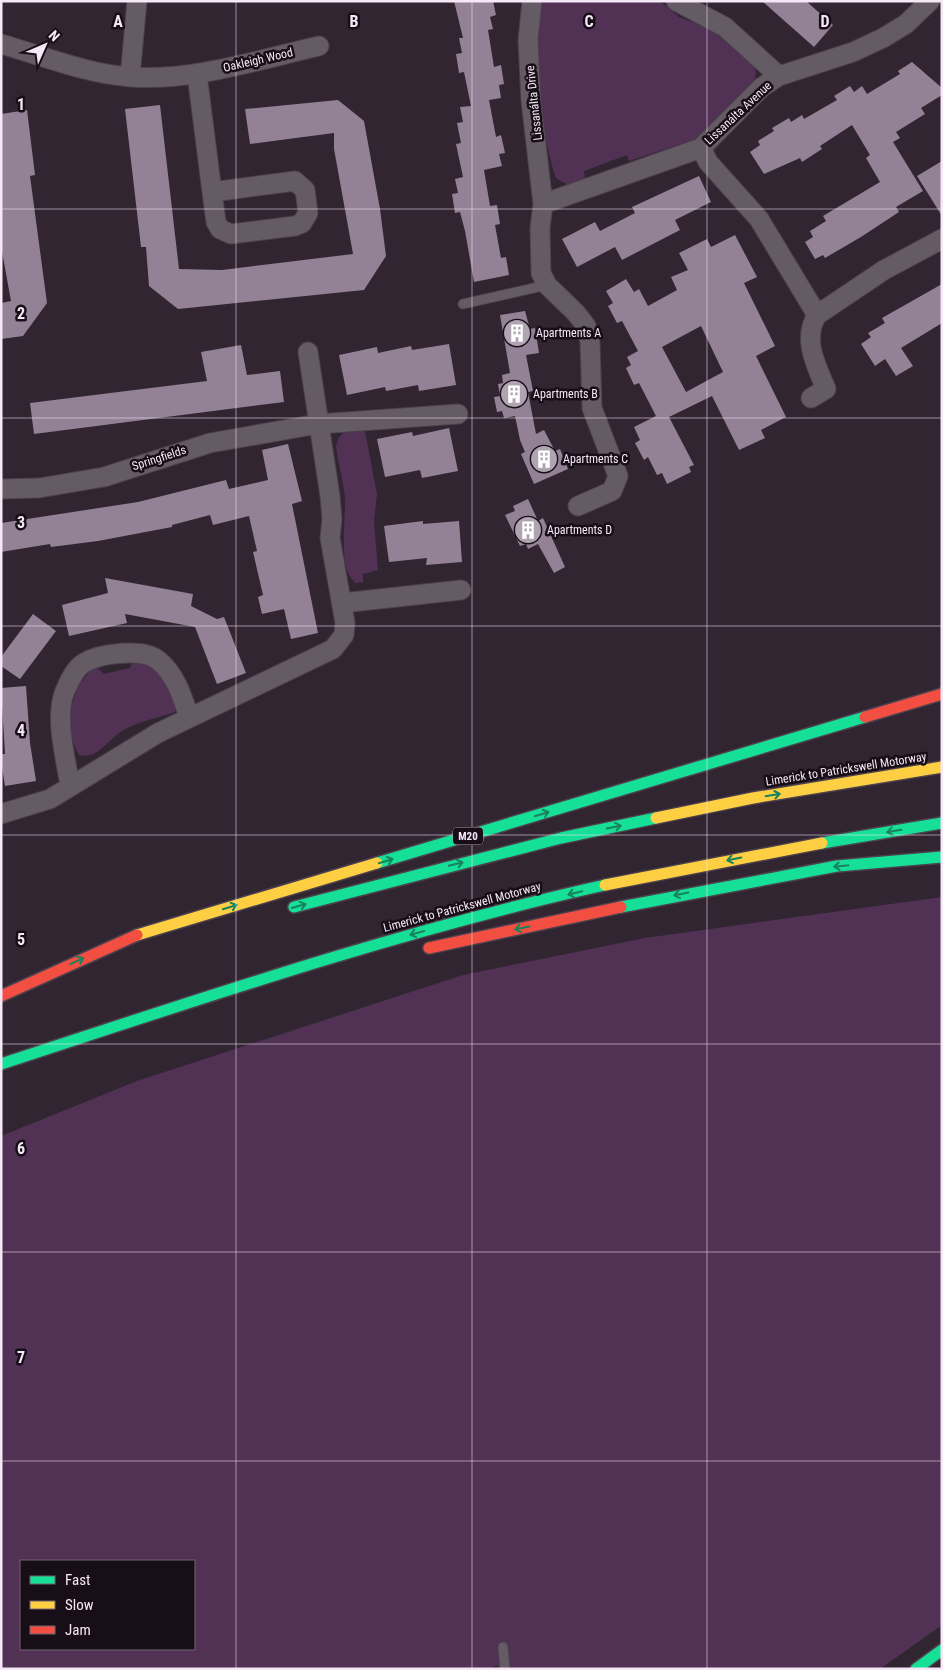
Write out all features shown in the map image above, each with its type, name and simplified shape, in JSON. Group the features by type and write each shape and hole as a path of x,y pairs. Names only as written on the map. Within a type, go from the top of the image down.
{"main road":[{"name":"M20","path":"1,996 128,938 942,694"},
{"name":"Limerick to Patrickswell Motorway","path":"282,911 561,838 753,798 942,767"},
{"name":"Limerick to Patrickswell Motorway","path":"1,1064 357,950 520,905 684,868 942,823"},
{"path":"422,949 711,888 836,866 942,856"},
{"path":"75,1040 335,970"},
{"name":"M20","path":"1,996 85,971"},
{"path":"916,1669 942,1650"}],"street":[{"path":"130,77 137,1"},
{"name":"Lissanálta Drive","path":"532,1 528,40 532,101 544,204 540,228 539,257 541,273 547,286 576,313 586,326 590,342 592,366 592,408 618,476 612,491 578,506"},
{"path":"676,1 725,27 779,76"},
{"name":"Lissanálta Avenue","path":"817,315 759,218 708,162 701,148 762,87 779,76 853,52 883,38 906,24 930,1"},
{"name":"Oakleigh Wood","path":"1,44 78,66 130,77 197,74 319,46"},
{"path":"197,74 212,192 216,222 220,229 226,233 295,226 302,223 308,212 305,190 295,181 212,192"},
{"path":"544,204 701,148"},
{"path":"811,398 826,389 811,351 813,322 817,315 884,270 942,239"},
{"path":"1,814 50,799 139,744 189,717 333,649 344,634 342,603 330,538 332,519 308,352"},
{"name":"Springfields","path":"1,489 45,487 104,477 210,443 318,424 458,414"},
{"path":"342,603 461,590"},
{"path":"70,786 60,709 64,692 85,662 112,654 138,652 158,660 172,676 189,717"}],"lane":[{"path":"463,304 547,286"},
{"path":"503,1647 505,1669"}],"shaded area":[{"path":"542,1 660,1 679,17 716,31 753,64 756,72 755,79 709,129 696,139 629,161 627,155 584,171 585,179 568,185 556,178 550,159 542,114 537,66 537,43"},
{"path":"346,430 365,431 377,494 374,522 378,570 363,574 363,582 356,583 350,577 344,556 345,500 336,446 339,437"},
{"path":"134,660 151,667 165,679 174,694 175,712 122,731 92,755 79,755 71,733 70,720 75,695 80,684 96,667 104,674 130,668"},
{"path":"942,897 942,1625 880,1669 498,1669 497,1665 490,1669 1,1669 1,1136 137,1081 463,975 645,938"}],"building":[{"path":"454,1 493,1 496,15 490,17 493,29 488,30 494,67 501,65 504,84 499,85 501,98 489,100 496,137 501,135 505,153 499,154 502,166 484,170 490,206 497,205 500,224 495,225 501,258 506,257 509,275 474,282 465,231 460,212 455,213 452,194 458,193 455,179 463,177 456,144 461,143 457,123 463,122 460,107 471,106 464,72 459,73 456,54 462,53 459,38 463,38"},
{"path":"762,1 806,1 833,25 814,47"},
{"path":"912,62 942,88 942,95 921,108 925,114 896,132 900,138 893,142 923,191 896,207 899,212 861,237 825,258 823,255 815,259 805,242 813,237 810,231 826,221 823,216 880,182 866,158 870,155 852,125 820,146 822,149 802,162 800,158 764,174 750,152 760,145 758,141 774,131 772,128 789,118 791,122 802,115 804,119 837,100 834,96 850,86 854,92 862,86 867,94 900,74 898,71"},
{"path":"338,100 364,121 380,209 386,256 364,290 178,309 149,286 146,247 141,247 125,109 160,105 179,269 222,270 353,254 334,149 334,133 250,144 245,109"},
{"path":"27,110 35,175 30,176 47,303 23,336 1,339 1,303 11,301 1,246 1,114"},
{"path":"942,161 942,216 917,176"},
{"path":"699,176 711,202 675,220 680,230 622,260 615,247 577,267 562,239 595,222 600,231 635,213 632,207"},
{"path":"735,235 757,277 744,283 775,346 756,356 786,417 761,430 765,438 739,450 712,396 669,417 694,465 689,467 691,472 667,484 662,473 657,475 648,457 644,460 635,443 640,440 634,427 656,416 639,383 634,385 626,368 631,365 627,357 638,351 622,321 617,323 608,306 613,303 606,291 626,279 634,292 639,289 648,306 677,290 671,277 688,270 679,253 707,239 711,247","holes":["701,326 723,372 686,392 662,347"]},
{"path":"942,284 942,323 901,348 913,366 896,376 885,359 875,366 861,344 871,337 868,333 885,323 882,318"},
{"path":"525,311 530,329 535,328 539,353 526,355 533,391 528,392 536,434 544,430 555,451 560,449 568,469 534,484 521,454 525,452 520,440 515,416 504,418 502,411 497,412 494,397 500,396 498,384 503,383 502,375 510,373 500,315"},
{"path":"449,344 456,385 419,391 418,385 386,391 385,387 347,395 339,355 377,347 378,353 411,346 412,350"},
{"path":"241,345 247,375 280,371 284,402 34,434 30,403 207,381 201,352"},
{"path":"449,428 458,471 422,478 420,470 385,477 377,439 412,432 413,436"},
{"path":"288,444 302,501 292,504 318,633 291,639 284,609 262,614 258,597 263,595 253,552 257,551 249,516 213,525 210,515 172,525 172,527 98,541 51,547 50,544 1,552 1,523 138,502 226,480 229,489 268,480 262,450"},
{"name":"Apartments D","path":"528,499 538,521 543,518 565,567 554,573 538,544 528,549 526,544 520,546 505,515 515,511 513,506"},
{"path":"423,521 423,524 459,521 462,562 426,565 427,558 389,562 384,526"},
{"path":"105,578 193,594 191,606 217,619 224,617 246,673 217,684 195,627 125,614 127,623 69,636 62,605 108,593"},
{"path":"33,614 56,631 20,679 1,666 1,657"},
{"path":"26,686 30,743 36,781 5,786 1,761 1,754 5,754 1,688"}],"traffic: fast":[{"path":"377,863 865,717"},
{"path":"294,907 561,838 656,818"},
{"path":"822,843 942,823"},
{"path":"621,907 837,866 942,857"},
{"path":"1,1064 300,967 452,923 605,885"},
{"path":"916,1669 942,1650"}],"traffic: slow":[{"path":"656,818 753,798 942,767"},
{"path":"605,885 822,843"},
{"path":"137,935 377,863"}],"traffic: jam":[{"path":"865,717 942,694"},
{"path":"429,948 621,907"},
{"path":"1,996 137,935"}],"place":[{"name":"Apartments A","path":"517,333"},
{"name":"Apartments B","path":"514,394"},
{"name":"Apartments C","path":"544,459"},
{"name":"Apartments D","path":"528,530"}]}
